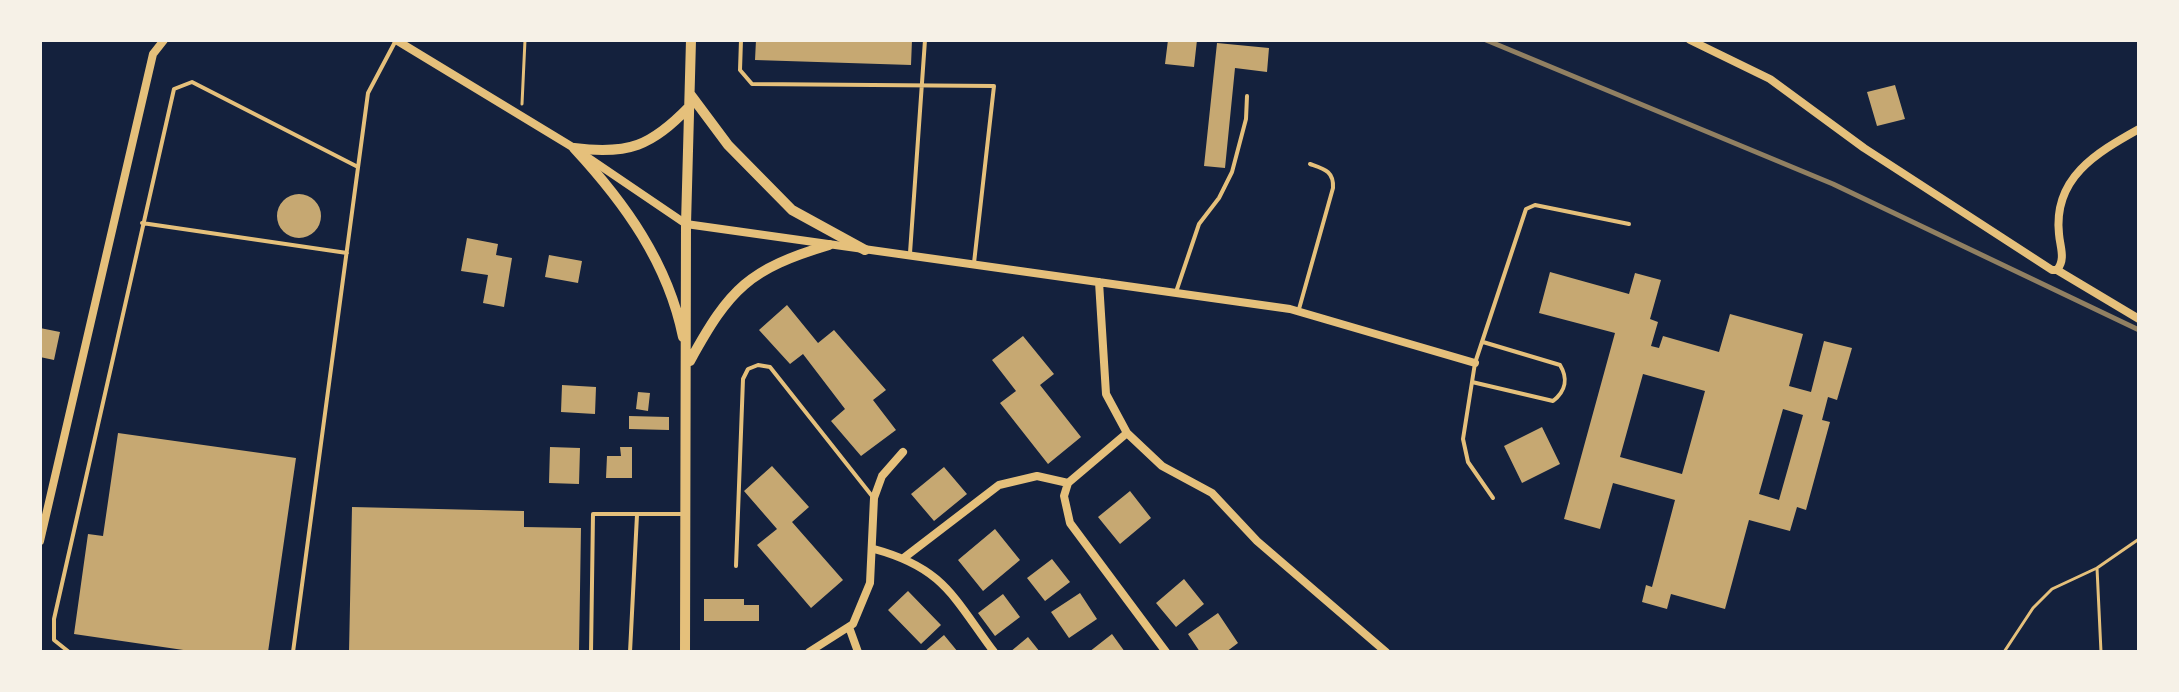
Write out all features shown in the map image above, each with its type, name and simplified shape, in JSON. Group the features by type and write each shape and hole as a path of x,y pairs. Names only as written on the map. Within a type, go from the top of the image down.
{"street":[{"path":"40,541 153,54 164,40"},
{"path":"396,40 574,148 686,224 1176,292 1298,312 1475,363"},
{"path":"685,652 689,363 686,224 691,40"},
{"path":"1690,40 1770,79 1864,148 2052,270 2057,270 2139,319"},
{"path":"690,94 728,145 792,210 865,250"},
{"path":"574,148 607,152 633,148 663,133 689,107"},
{"path":"2057,270 2063,260 2060,208 2069,180 2096,154 2139,129"},
{"path":"574,148 609,186 660,264 677,307 689,363"},
{"path":"689,363 718,310 755,273 783,259 829,245"},
{"path":"1099,282 1106,394 1127,433 1162,466 1212,493 1257,541 1386,652"},
{"path":"1127,433 1068,483 1064,496 1070,523 1166,652"},
{"path":"809,652 849,627 870,583 874,498 882,476 903,452"},
{"path":"905,557 999,485 1037,476 1068,483"},
{"path":"874,549 905,557 936,575 994,652"},
{"path":"849,627 858,652"}],"lane":[{"path":"293,652 368,93 396,40"},
{"path":"741,40 740,70 752,84 994,86 974,263"},
{"path":"910,256 925,40"},
{"path":"69,652 54,640 54,619 174,89 192,82 358,167"},
{"path":"1176,292 1199,224 1219,198 1232,172 1246,119 1247,96"},
{"path":"1298,312 1334,178 1329,171 1310,164"},
{"path":"1493,498 1468,462 1463,439 1475,363 1526,209 1535,205 1629,224"},
{"path":"142,223 347,253"},
{"path":"1472,382 1553,401 1564,386 1566,374 1560,365 1483,342"},
{"path":"736,566 743,379 748,369 758,365 770,367 874,498"},
{"path":"591,652 593,514 687,514"},
{"path":"630,652 637,514"}],"path":[{"path":"521,116 525,40"},
{"path":"2004,652 2033,608 2052,589 2097,568 2139,539"},
{"path":"2097,568 2101,652"}],"building":[{"path":"756,40 912,40 911,65 755,60"},
{"path":"1168,40 1197,40 1194,67 1165,64"},
{"path":"1217,43 1269,48 1267,72 1235,68 1225,168 1204,166"},
{"path":"1895,85 1905,119 1877,126 1867,92"},
{"path":"299,194 315,200 321,216 315,232 299,238 283,232 277,216 283,200"},
{"path":"467,238 498,244 496,255 512,258 504,307 483,303 488,275 461,271"},
{"path":"549,255 582,261 578,283 545,277"},
{"path":"1550,272 1629,294 1635,273 1661,280 1650,319 1658,322 1651,346 1659,348 1663,336 1719,352 1730,314 1803,334 1789,386 1811,392 1824,341 1852,348 1837,400 1828,397 1822,420 1830,422 1806,510 1797,507 1790,531 1749,520 1725,609 1671,594 1667,609 1642,602 1646,585 1652,587 1675,500 1613,483 1600,529 1564,519 1615,333 1539,313","holes":["1643,374 1705,391 1682,474 1620,457","1783,409 1803,415 1779,500 1759,494"]},
{"path":"787,305 818,343 834,330 886,390 873,400 896,430 861,456 831,421 845,409 803,354 790,364 759,330"},
{"path":"40,328 60,332 54,360 40,357"},
{"path":"1023,336 1054,374 1040,385 1081,437 1048,464 1000,403 1016,391 992,360"},
{"path":"562,385 596,387 595,414 561,412"},
{"path":"638,392 650,393 648,411 636,409"},
{"path":"629,416 669,417 669,430 629,429"},
{"path":"1542,427 1560,464 1522,483 1504,446"},
{"path":"118,433 296,458 268,652 197,652 74,634 88,534 103,536"},
{"path":"550,447 580,448 579,484 549,483"},
{"path":"620,447 632,447 632,478 606,478 607,456 621,456"},
{"path":"772,466 809,507 792,522 843,580 811,608 757,545 777,529 744,491"},
{"path":"944,467 967,494 934,521 911,494"},
{"path":"1130,491 1151,518 1120,544 1098,517"},
{"path":"352,507 524,511 524,527 581,528 579,652 349,652"},
{"path":"995,529 1020,560 983,591 958,560"},
{"path":"1052,559 1070,582 1045,601 1027,578"},
{"path":"1184,579 1204,604 1176,627 1156,603"},
{"path":"908,591 941,625 921,644 888,610"},
{"path":"1080,593 1097,619 1069,638 1051,612"},
{"path":"1003,594 1020,617 995,636 978,613"},
{"path":"704,599 744,599 744,605 759,605 759,621 704,621"},
{"path":"1218,613 1238,643 1226,652 1200,652 1188,634"},
{"path":"1112,634 1125,652 1089,652"},
{"path":"944,635 958,652 924,652"},
{"path":"1028,637 1040,652 1010,652"}],"railway":[{"path":"1486,40 1833,184 2139,330"}]}
